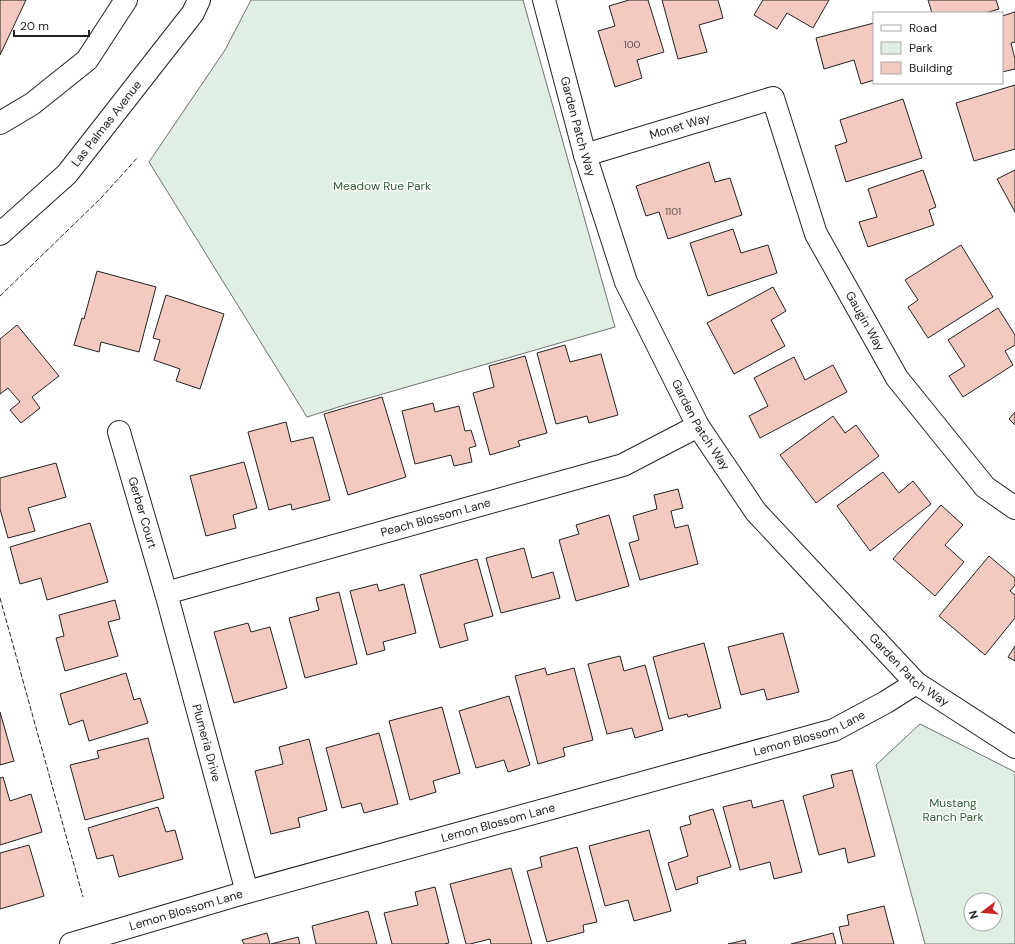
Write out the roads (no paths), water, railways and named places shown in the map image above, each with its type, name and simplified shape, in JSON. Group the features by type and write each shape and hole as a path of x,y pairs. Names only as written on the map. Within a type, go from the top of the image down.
{"street":[{"path":"0,123 32,104 88,60 126,0"},
{"name":"Las Palmas Avenue","path":"0,234 67,174 193,13 199,0"},
{"name":"Garden Patch Way","path":"544,0 585,155 626,282 698,426 756,512 916,683 1015,747"},
{"name":"Monet Way","path":"585,155 774,98"},
{"name":"Gaugin Way","path":"774,98 816,234 897,378 985,487 1015,508"},
{"name":"Peach Blossom Lane","path":"166,593 624,465 698,426"},
{"name":"Gerber Court","path":"119,432 166,593"},
{"name":"Plumeria Drive","path":"166,593 248,892"},
{"name":"Lemon Blossom Lane","path":"71,944 248,892 834,730 886,702 916,683"}],"park label":[{"name":"Meadow Rue Park","path":"382,186"},
{"name":"Mustang Ranch Park","path":"953,810"}]}
